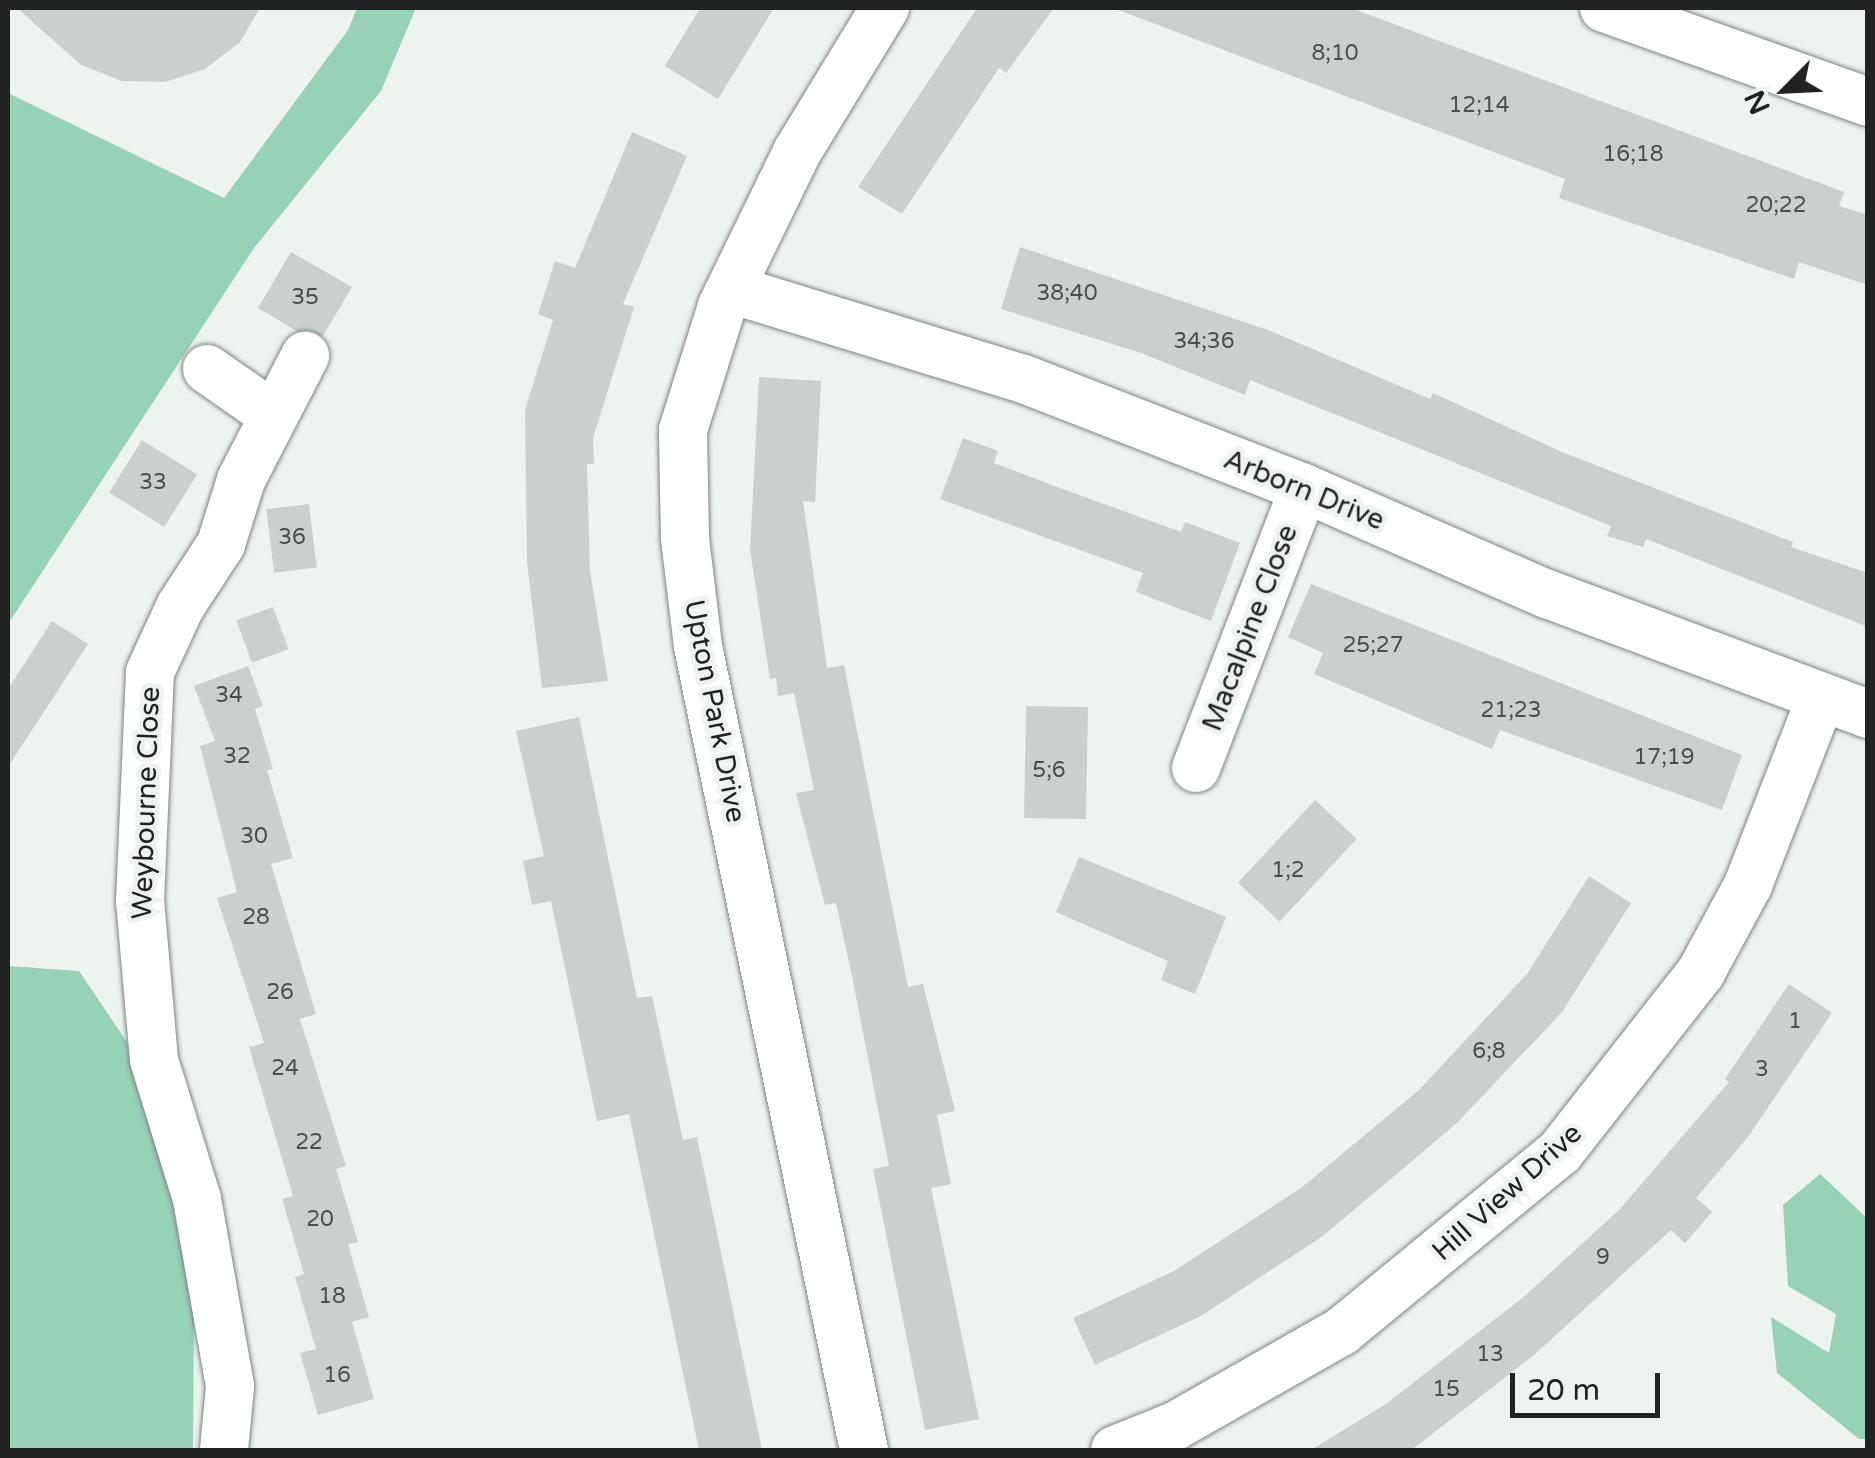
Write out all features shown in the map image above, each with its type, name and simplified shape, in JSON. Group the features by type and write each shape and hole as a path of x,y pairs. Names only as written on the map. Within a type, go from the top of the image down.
{"street":[{"name":"Upton Park Drive","path":"864,1450 698,646 685,538 683,430 731,289 797,152 885,8"},
{"path":"1604,8 1868,102"},
{"name":"Arborn Drive","path":"731,289 1024,379 1304,488 1547,594 1820,700 1868,714"},
{"name":"Weybourne Close","path":"224,1450 230,1386 197,1200 154,1060 140,901 150,672 180,607 221,544 241,480 305,356"},
{"path":"207,369 273,414"},
{"name":"Macalpine Close","path":"1196,768 1304,488"},
{"name":"Hill View Drive","path":"1116,1450 1250,1386 1342,1331 1560,1152 1702,972 1748,885 1820,700"}],"green space":[{"path":"357,8 416,8 381,91 254,248 8,624 8,93 224,198 348,30"},
{"path":"8,966 79,971 127,1042 172,1201 194,1312 193,1450 8,1450"},
{"path":"1820,1174 1867,1218 1867,1439 1859,1439 1777,1373 1771,1317 1829,1353 1836,1314 1788,1286 1783,1205"}],"building":[{"path":"17,8 260,8 240,42 205,69 165,82 122,81 81,65"},
{"path":"700,8 774,8 718,99 665,66"},
{"path":"977,8 1054,8 1006,73 999,68 902,214 858,187"},
{"path":"1113,8 1351,8 1844,192 1839,206 1868,215 1868,285 1799,262 1794,279 1559,198 1565,179"},
{"path":"632,132 687,156 623,304 634,307 593,438 594,464 587,464 590,571 608,681 542,688 527,562 525,410 553,320 538,314 555,261 575,268"},
{"path":"1020,247 1268,330 1430,399 1433,393 1562,452 1793,542 1791,547 1868,573 1868,627 1646,539 1643,547 1607,536 1611,526 1250,380 1245,395 1141,353 1001,309"},
{"path":"291,252 352,287 323,336 297,331 258,308"},
{"path":"759,377 821,381 815,502 803,501 827,668 844,665 908,987 923,984 955,1111 937,1115 951,1184 931,1188 979,1419 925,1430 873,1169 889,1166 852,976 836,903 825,905 796,793 814,790 794,693 778,696 776,678 770,679 750,550"},
{"path":"963,438 998,451 994,463 1181,532 1185,522 1240,543 1211,621 1136,592 1143,573 940,499"},
{"path":"142,440 197,474 164,527 109,493"},
{"path":"309,504 317,568 274,573 266,509"},
{"path":"1311,584 1742,755 1722,810 1500,730 1492,749 1314,674 1323,653 1288,637"},
{"path":"273,607 288,649 252,663 236,620"},
{"path":"52,621 88,644 8,767 8,689"},
{"path":"248,666 263,706 255,709 273,769 267,770 293,858 271,864 316,1014 300,1019 346,1166 336,1169 358,1242 348,1244 369,1317 352,1322 374,1399 318,1415 300,1353 316,1349 295,1277 304,1274 282,1199 293,1196 249,1047 264,1043 217,898 237,892 200,746 215,741 194,686"},
{"path":"1026,706 1088,707 1086,819 1024,818"},
{"path":"579,717 637,998 652,996 683,1140 697,1137 762,1450 699,1450 629,1114 597,1121 551,901 532,905 523,861 544,856 516,731"},
{"path":"1315,800 1357,839 1280,922 1238,883"},
{"path":"1079,857 1226,917 1195,994 1161,980 1168,961 1056,912"},
{"path":"1589,876 1631,903 1562,1012 1457,1123 1323,1236 1201,1316 1095,1365 1073,1318 1174,1271 1301,1188 1420,1089 1527,974"},
{"path":"1789,984 1832,1013 1748,1137 1696,1198 1712,1212 1685,1243 1671,1230 1534,1355 1414,1448 1311,1450 1386,1404 1526,1295 1620,1209 1729,1082 1725,1079"}]}
